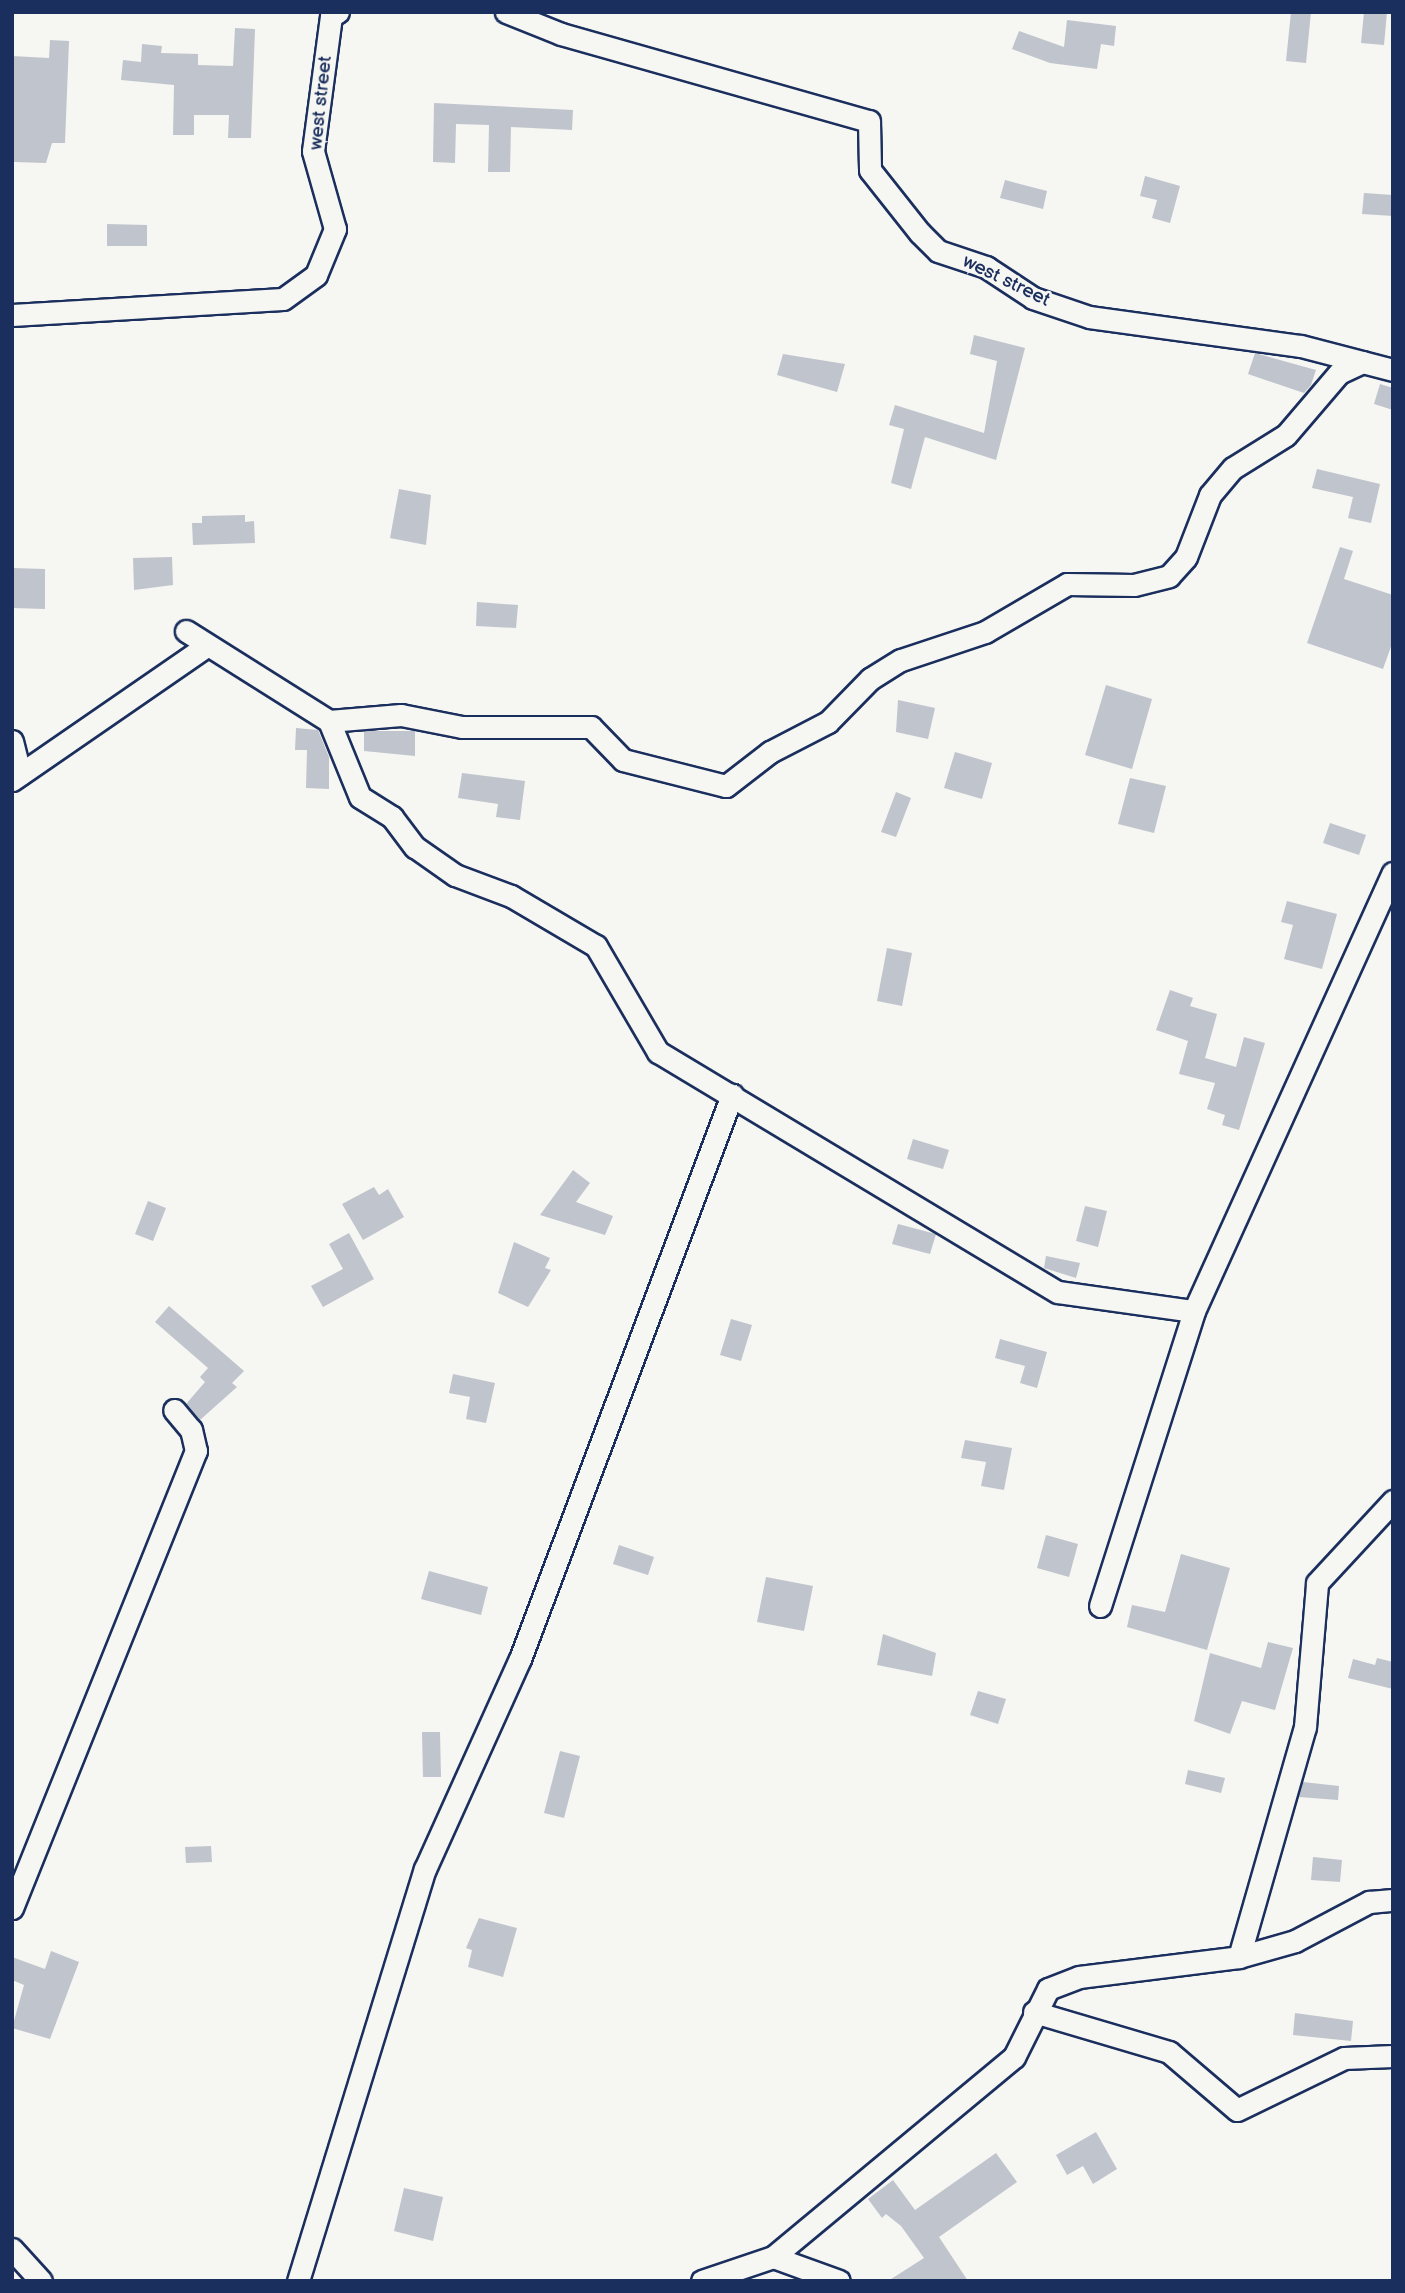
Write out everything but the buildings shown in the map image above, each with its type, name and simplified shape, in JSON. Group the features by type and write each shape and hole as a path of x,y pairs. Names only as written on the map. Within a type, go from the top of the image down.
{"street":[{"name":"west street","path":"12,315 283,299 316,275 335,229 313,151 331,16 338,12"},
{"name":"west street","path":"506,12 561,34 869,121 870,170 920,233 938,251 986,267 1033,298 1089,317 1301,346 1393,370"},
{"path":"186,631 329,721 401,715 462,727 591,727 623,760 726,786 770,752 828,722 870,679 901,660 985,632 1067,584 1133,585 1169,576 1186,557 1210,495 1233,468 1286,435 1339,373 1363,362"},
{"path":"12,741 16,777 118,713 140,688 206,646"},
{"path":"329,721 359,797 392,817 415,847 455,875 511,896 597,946 658,1052 732,1095 904,1205 995,1249 1058,1292 1194,1311"},
{"path":"1100,1606 1194,1311 1393,873"},
{"path":"298,2281 425,1869 520,1659 732,1095"},
{"path":"13,1904 196,1451 191,1430 174,1410"},
{"path":"1239,1957 1305,1727 1317,1583 1393,1501"},
{"path":"702,2281 773,2257 1014,2057 1034,2012 1048,1989 1079,1978 1239,1957 1295,1941 1369,1902 1393,1900"},
{"path":"1034,2012 1169,2052 1237,2110 1344,2057 1393,2056"},
{"path":"12,2249 41,2281"},
{"path":"773,2257 839,2281"}]}
